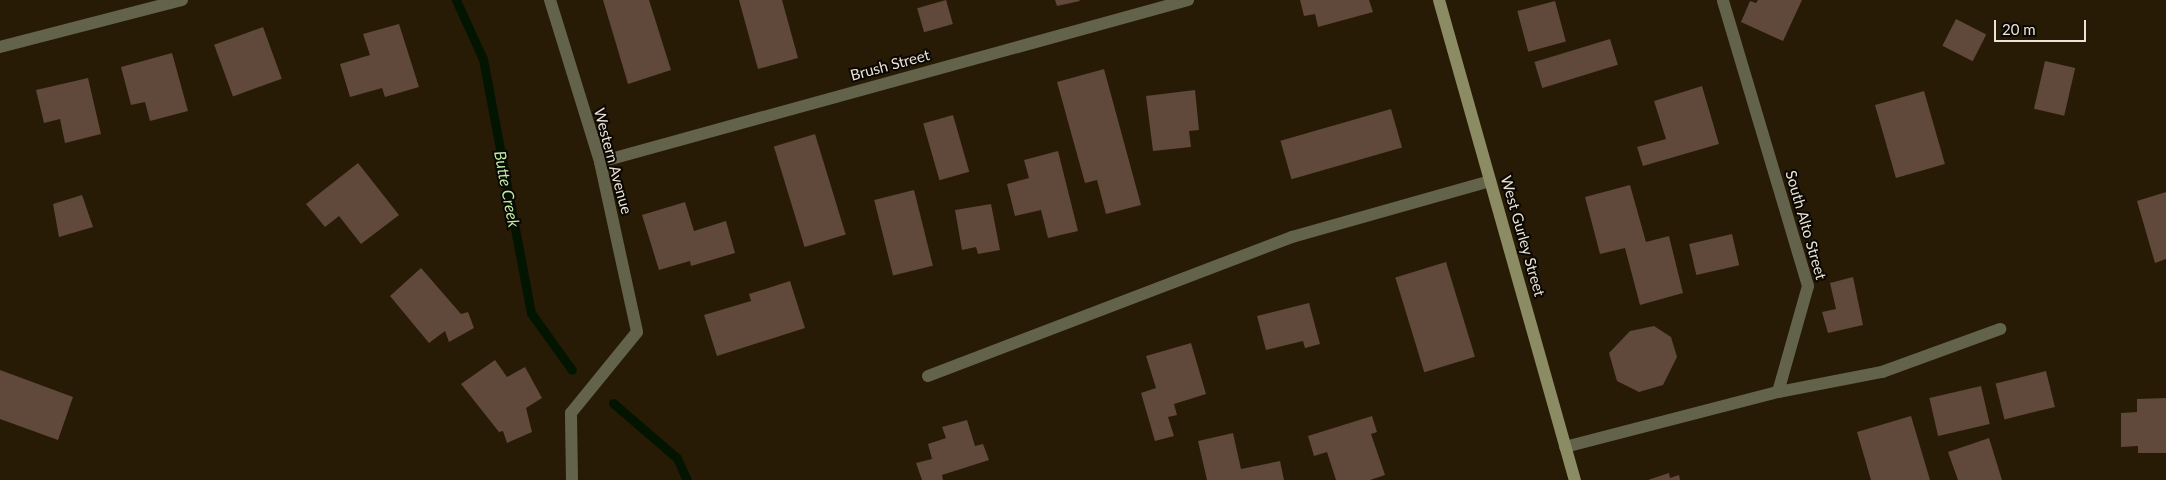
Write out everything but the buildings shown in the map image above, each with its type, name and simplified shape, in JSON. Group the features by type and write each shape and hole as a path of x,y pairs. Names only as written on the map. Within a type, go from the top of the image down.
{"main road":[{"name":"West Gurley Street","path":"1439,0 1565,447 1576,480"}],"street":[{"path":"0,47 182,0"},
{"name":"Western Avenue","path":"550,0 600,162 637,332 571,413 572,480"},
{"name":"Brush Street","path":"600,162 1188,0"},
{"name":"South Alto Street","path":"1723,0 1808,286 1778,392"},
{"path":"928,376 1292,237 1490,180"},
{"path":"1565,447 1778,392 1882,372 2000,329"}],"waterway":[{"name":"Butte Creek","path":"456,0 483,59 531,313 572,370"},
{"name":"Butte Creek","path":"613,403 677,458 687,480"}]}
